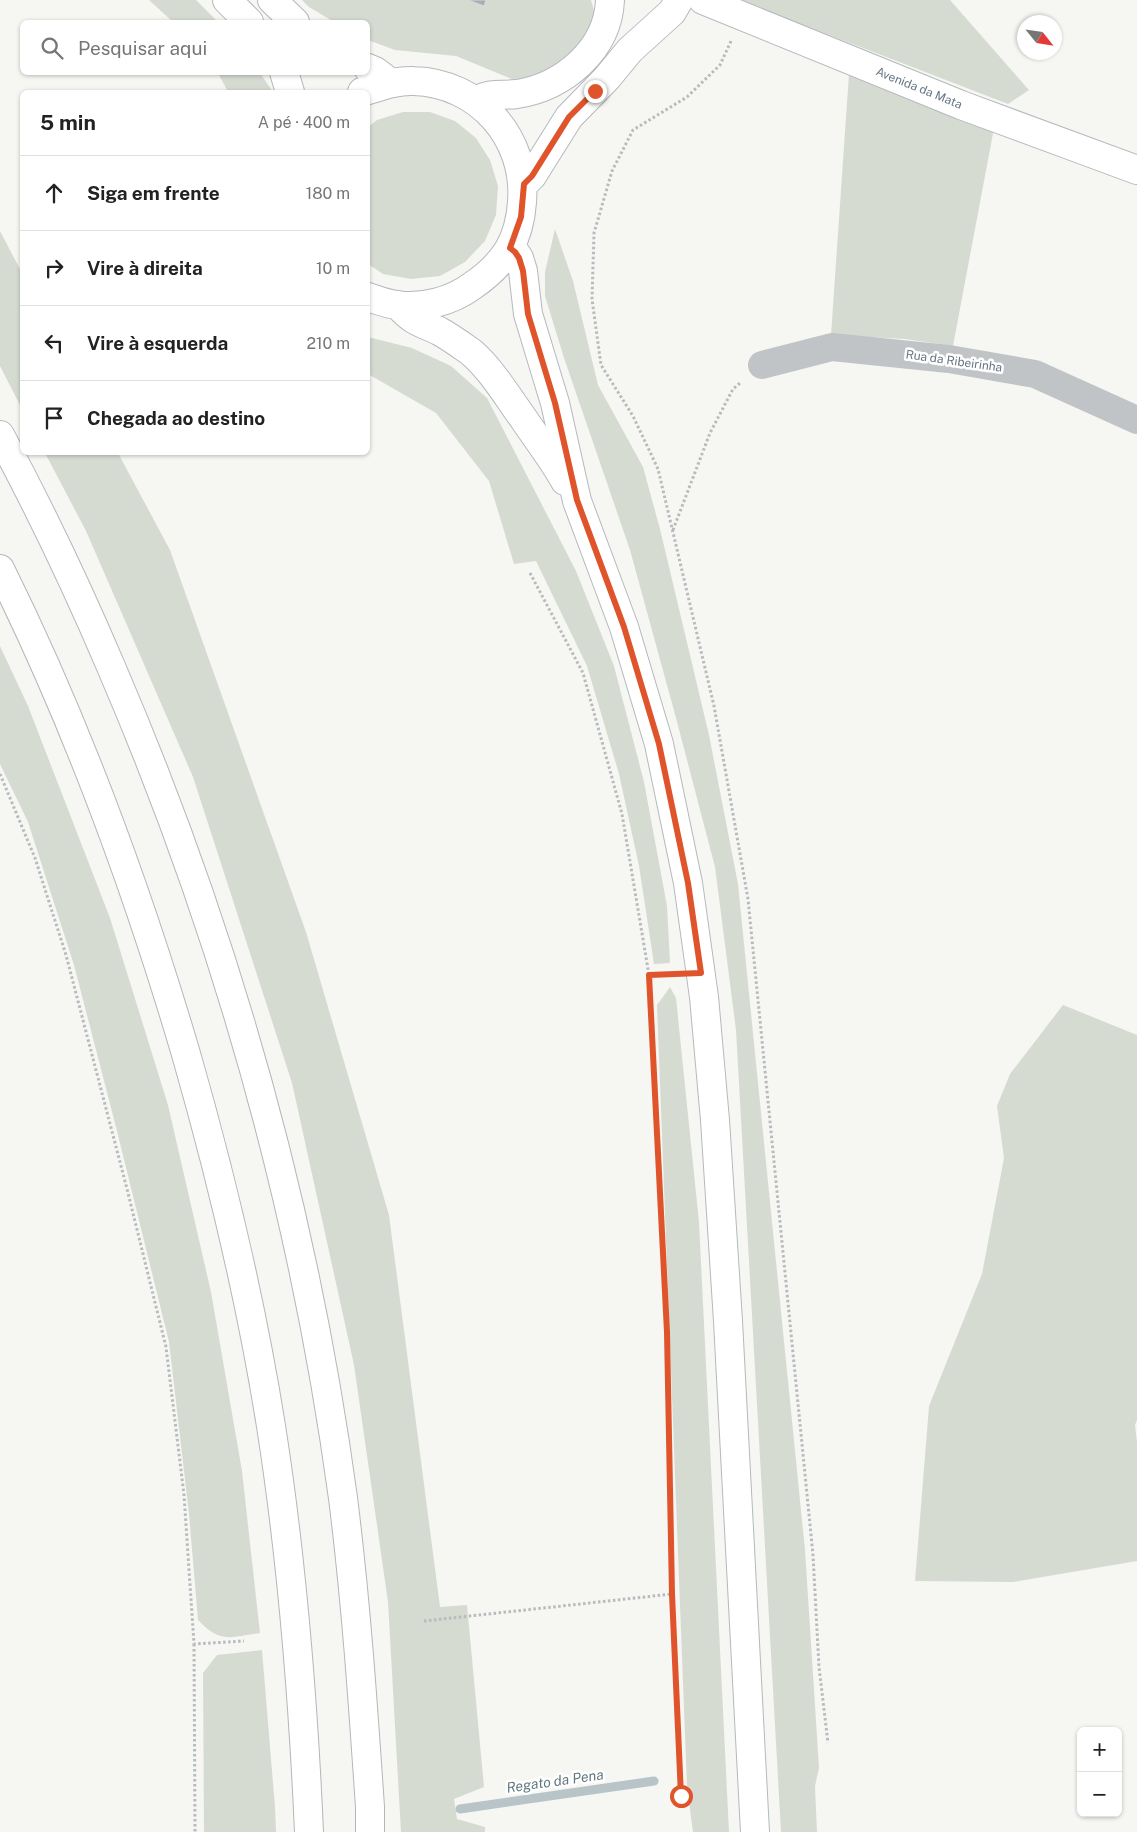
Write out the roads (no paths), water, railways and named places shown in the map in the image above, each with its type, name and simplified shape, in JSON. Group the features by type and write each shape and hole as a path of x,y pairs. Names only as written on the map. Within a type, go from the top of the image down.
{"main road":[{"path":"227,0 247,20"},
{"path":"272,0 293,20"},
{"path":"475,101 491,94 515,94 534,90 554,83 572,71 588,55 600,38 610,0"},
{"path":"524,184 532,176 569,117 607,78 630,50 672,12 679,0"},
{"name":"Avenida da Mata","path":"703,0 961,105 1137,170"},
{"path":"370,69 391,83"},
{"path":"285,75 289,90"},
{"path":"368,90 391,83 413,81 435,84 456,90 475,101 500,124 516,152 524,184 521,217 510,248 489,274 462,294 431,304 398,305 370,298"},
{"path":"510,248 519,258 523,271 528,314 555,403 577,500 624,627 659,744 688,883 701,973 710,1057 725,1283 755,1832"},
{"path":"398,305 414,320 438,330 456,342 486,368 549,454 577,500"},
{"path":"0,435 74,583 153,768 210,926 239,1016 265,1111 284,1184 315,1328 343,1500 359,1645 370,1832"},
{"path":"0,569 68,720 113,831 133,887 176,1020 227,1207 262,1370 280,1489 291,1576 299,1666 309,1832"}],"street":[{"name":"Rua da Ribeirinha","path":"762,365 832,347 949,358 1035,374 1137,420"}],"waterway":[{"name":"Regato da Pena","path":"460,1809 654,1781"}]}
